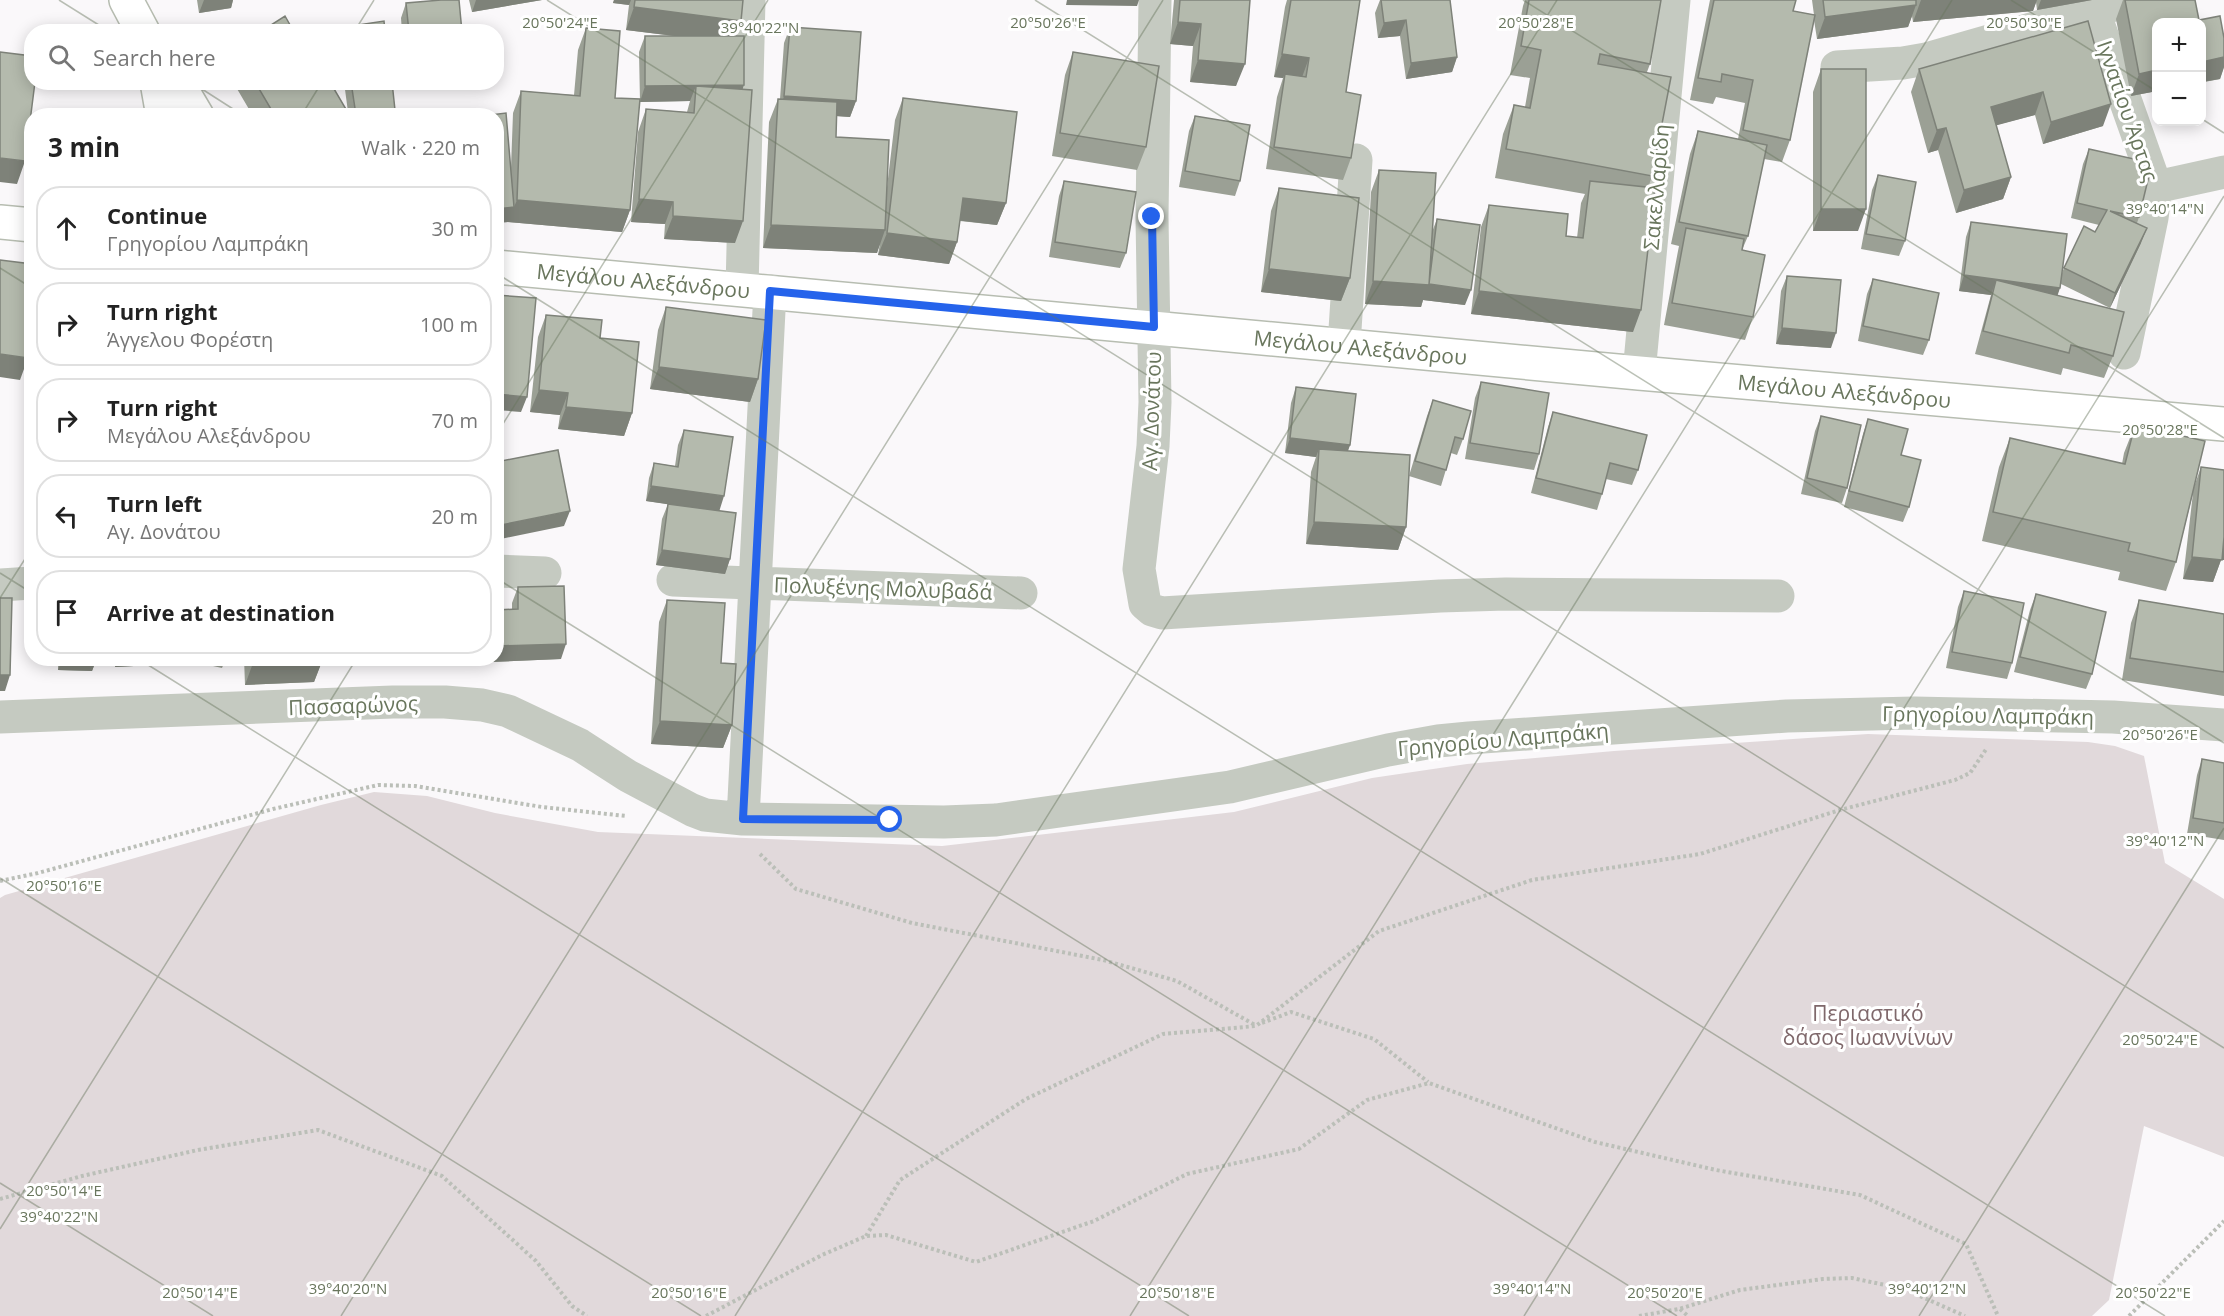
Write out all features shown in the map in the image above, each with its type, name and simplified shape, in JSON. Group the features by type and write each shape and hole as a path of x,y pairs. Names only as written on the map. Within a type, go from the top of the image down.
{"main road":[{"path":"126,0 139,24"},
{"path":"158,90 162,108"},
{"path":"182,90 192,108"},
{"path":"0,222 24,224"},
{"name":"Μεγάλου Αλεξάνδρου","path":"504,268 1639,373 2224,424"}],"street":[{"path":"743,819 754,583 756,290 749,0"},
{"name":"Αγ. Δονάτου","path":"1155,0 1152,217 1153,436 1139,561 1140,582 1145,604 1152,610 1162,613 1506,594 1778,596"},
{"name":"Σακελλαρίδη","path":"1639,373 1674,0"},
{"path":"1837,67 1903,63 1926,59 2132,0"},
{"name":"Ιγνατίου Άρτας","path":"2094,12 2156,187 2152,218 2124,353"},
{"path":"1344,345 1356,160"},
{"path":"2156,187 2224,172"},
{"path":"504,571 545,573"},
{"name":"Πολυξένης Μολυβαδά","path":"673,580 1021,593"},
{"path":"0,585 24,584"},
{"name":"Πασσαρώνος","path":"0,717 393,702 482,705 508,711 580,745 628,776 682,805"},
{"name":"Γρηγορίου Λαμπράκη","path":"682,805 705,815 743,819 944,822 1006,818 1230,787 1388,750 1469,738 1787,716 1914,713 2113,717 2224,725"}],"path":[{"path":"1256,1026 1379,931 1532,880 1700,854 1840,810 1955,780 1970,773 1985,753 1990,743 1993,715"},
{"path":"0,881 38,873 273,809 378,785 415,786 542,807 628,816"},
{"path":"743,819 746,837 763,858 796,889 912,923 1102,960 1177,981 1256,1026"},
{"path":"866,1236 900,1180 1026,1099 1163,1034 1256,1026 1292,1012 1374,1040 1429,1083 1596,1142 1716,1170 1860,1195 1966,1244 1998,1316"},
{"path":"705,1316 866,1236 886,1235 975,1262 1095,1221 1187,1174 1299,1149 1367,1100 1429,1083"},
{"path":"0,1199 82,1176 198,1150 318,1130 442,1176 536,1261 572,1306 587,1316"},
{"path":"2130,1314 2224,1221"},
{"path":"1639,1316 1679,1309 1740,1290 1823,1279 1852,1278 1904,1289 1965,1316"},
{"path":"1679,1309 1688,1316"}],"green space":[{"name":"Περιαστικό δάσος Ιωαννίνων","path":"1868,734 2088,742 2115,746 2144,756 2165,863 2224,899 2224,1157 2144,1126 2109,1300 2092,1316 0,1316 0,898 5,895 374,792 427,796 495,813 598,832 942,846 1234,812 1372,778 1467,764 1614,751"}],"building":[{"path":"459,0 461,24 408,24 406,3"},
{"path":"635,0 743,0 741,21 634,7"},
{"path":"1180,0 1250,0 1245,64 1198,60 1201,24 1178,22"},
{"path":"1291,0 1360,0 1346,92 1361,95 1351,158 1274,147 1285,74 1306,77 1309,58 1282,54"},
{"path":"1381,0 1450,0 1457,57 1411,63 1406,20 1384,23"},
{"path":"1529,0 1661,0 1650,64 1600,54 1598,64 1671,77 1652,176 1506,149 1514,105 1530,108 1541,50 1521,46"},
{"path":"1714,0 1796,0 1793,11 1815,15 1790,140 1743,130 1753,80 1722,74 1721,82 1698,78"},
{"path":"1823,0 1916,0 1916,5 1825,17"},
{"path":"2125,0 2195,0 2199,18 2152,18 2152,71 2139,74"},
{"path":"285,16 290,24 272,24"},
{"path":"2220,16 2224,38 2224,57 2206,61 2206,19"},
{"path":"384,21 384,24 364,24"},
{"path":"2088,21 2111,104 2051,122 2043,92 1991,107 2011,177 1964,190 1946,128 1937,130 1919,69"},
{"path":"790,27 861,32 856,101 784,96"},
{"path":"586,28 620,31 615,98 640,99 630,210 517,200 521,91 580,96"},
{"path":"645,36 744,36 744,85 645,86"},
{"path":"0,52 24,55 24,90 34,90 32,108 24,108 24,161 0,158"},
{"path":"1073,52 1159,66 1146,147 1060,133"},
{"path":"1821,69 1866,69 1866,209 1821,209"},
{"path":"696,86 752,90 743,221 673,216 673,202 639,199 646,109 694,113"},
{"path":"260,90 335,90 345,108 270,108"},
{"path":"352,90 393,90 395,108 355,108"},
{"path":"903,98 1017,112 1006,203 963,198 957,242 887,233"},
{"path":"778,99 837,102 836,137 889,140 885,230 771,225"},
{"path":"504,113 506,113 514,207 504,208"},
{"path":"1195,116 1250,125 1240,181 1185,171"},
{"path":"1698,131 1767,145 1748,236 1679,222"},
{"path":"2089,149 2152,163 2139,217 2110,211 2147,228 2115,293 2064,268 2084,226 2095,232 2107,210 2077,203"},
{"path":"1379,170 1436,173 1429,285 1373,281"},
{"path":"1878,175 1916,182 1905,241 1866,234"},
{"path":"1064,181 1136,192 1126,253 1055,242"},
{"path":"1590,181 1655,188 1641,310 1479,291 1489,205 1568,214 1566,236 1583,238"},
{"path":"1279,188 1359,198 1350,278 1269,269"},
{"path":"1437,219 1480,225 1471,290 1429,284"},
{"path":"1971,222 2067,234 2060,288 1964,275"},
{"path":"1686,228 1744,239 1742,250 1765,255 1753,317 1672,303"},
{"path":"0,260 24,263 24,357 0,354"},
{"path":"1787,276 1841,280 1836,333 1782,328"},
{"path":"1873,279 1939,293 1929,340 1863,326"},
{"path":"1996,280 2124,312 2113,356 2071,345 2069,353 1983,331"},
{"path":"504,296 536,298 527,397 504,395"},
{"path":"666,307 766,320 758,379 659,367"},
{"path":"546,315 602,320 600,338 639,342 632,413 566,407 568,393 539,390"},
{"path":"1481,382 1549,393 1539,454 1470,443"},
{"path":"1296,387 1356,394 1350,445 1290,438"},
{"path":"1433,400 1471,411 1463,439 1455,437 1446,470 1415,461"},
{"path":"1553,412 1647,435 1638,470 1610,463 1602,494 1536,478"},
{"path":"1821,416 1861,425 1847,488 1807,478"},
{"path":"1868,419 1908,429 1901,455 1921,460 1909,507 1849,491"},
{"path":"2135,425 2205,441 2176,562 2128,551 2130,543 1993,512 2010,438 2125,464"},
{"path":"684,430 733,437 724,496 651,486 654,463 678,467"},
{"path":"1319,449 1410,455 1406,527 1314,522"},
{"path":"558,450 570,511 504,524 504,460"},
{"path":"2201,467 2224,470 2222,560 2192,557"},
{"path":"668,504 736,513 730,559 662,550"},
{"path":"564,586 566,644 504,646 504,610 518,609 518,587"},
{"path":"1964,591 2024,603 2012,663 1952,652"},
{"path":"2036,594 2106,612 2092,674 2020,657"},
{"path":"0,598 12,598 10,675 0,675"},
{"path":"667,600 725,603 721,663 736,664 732,725 660,721"},
{"path":"2139,600 2224,614 2224,672 2130,658"},
{"path":"2202,759 2224,763 2224,823 2193,818"}],"route":[{"path":"890,820 743,819 770,291 1154,327 1152,217"}]}
